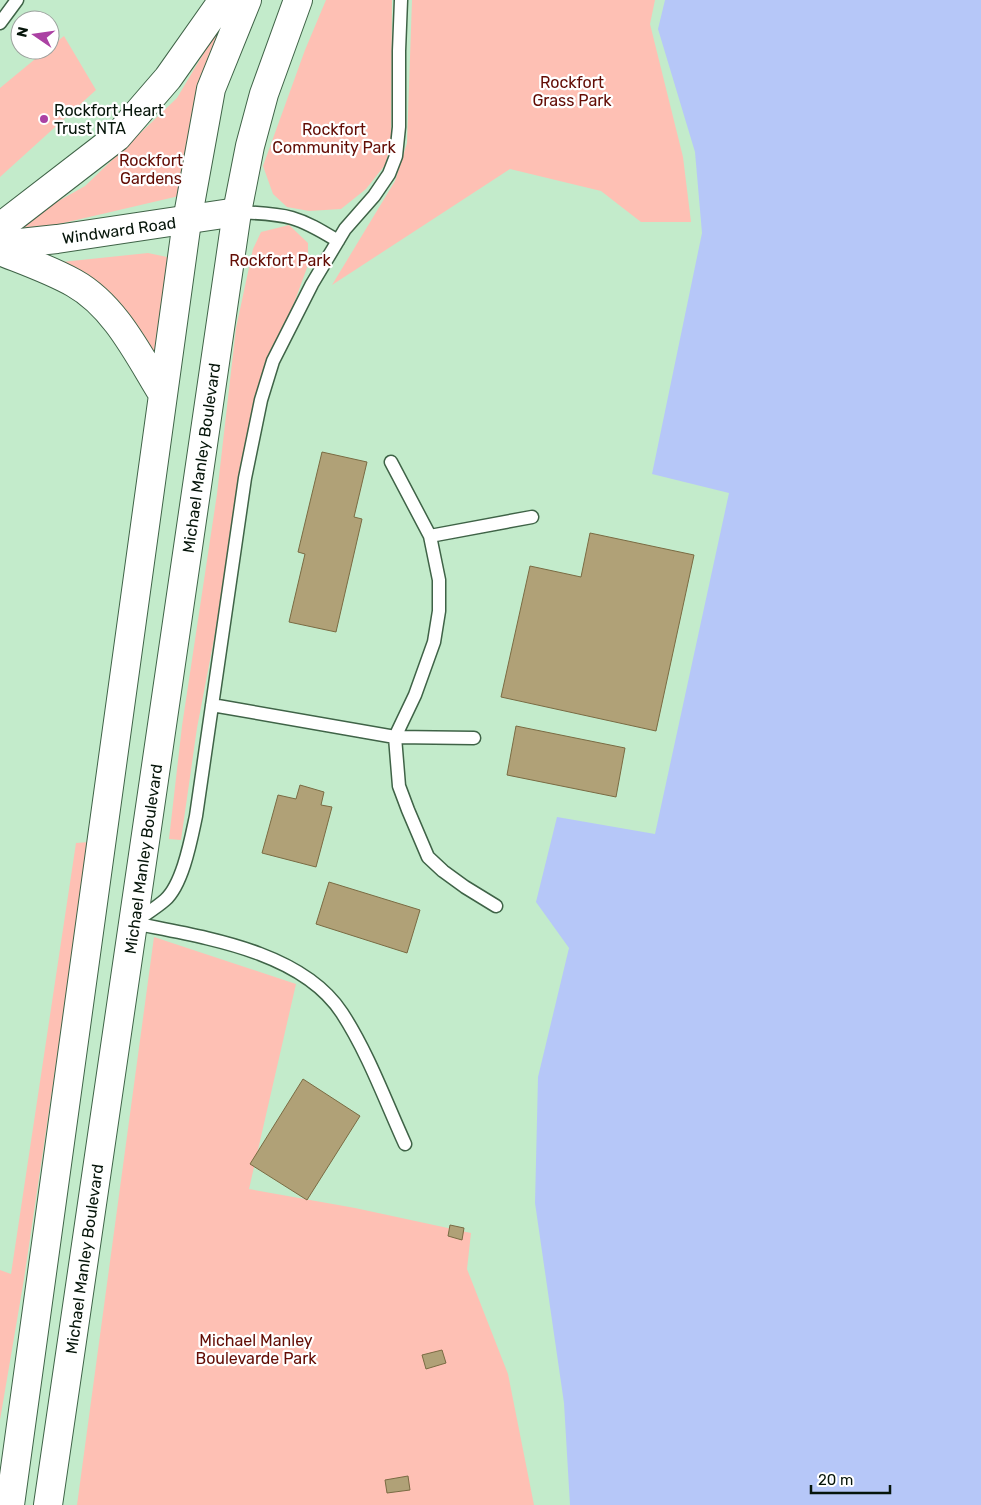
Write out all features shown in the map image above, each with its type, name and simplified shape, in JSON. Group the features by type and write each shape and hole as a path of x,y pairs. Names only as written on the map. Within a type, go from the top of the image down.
{"main road":[{"path":"0,231 8,221 116,137 168,78 223,0"},
{"path":"10,1505 187,220 211,89 247,0"},
{"name":"Michael Manley Boulevard","path":"48,1505 237,212 250,146 262,103 298,0"},
{"name":"Windward Road","path":"0,245 57,239 237,212"},
{"path":"0,250 76,284 101,303 127,336 162,393"}],"lane":[{"path":"0,23 16,0"},
{"path":"133,923 167,899 181,875 188,853 196,816 245,478 260,400 273,361 312,284 344,229 374,196 389,174 396,156 399,127 401,0"},
{"path":"237,212 265,213 292,218 316,228 338,241"},
{"path":"391,462 430,536 440,580 440,611 431,650 415,695 395,737 399,786 428,857 465,887 496,906"},
{"path":"430,536 532,517"},
{"path":"212,705 395,737 474,738"},
{"path":"133,923 229,944 286,965 323,990 342,1012 366,1056 405,1144"}],"green space":[{"name":"Rockfort Gardens","path":"235,0 179,196 55,225 9,229 85,186 177,98"},
{"name":"Rockfort Community Park","path":"326,0 392,0 391,144 385,165 366,189 341,209 309,211 287,207 273,194 263,166 305,50"},
{"name":"Rockfort Grass Park","path":"412,0 655,0 650,24 683,157 691,222 641,222 601,191 510,169 332,285 395,181 407,143"},
{"path":"64,36 96,90 0,177 0,88 34,60 60,60 60,39"},
{"name":"Rockfort Park","path":"289,225 308,243 308,265 293,306 268,360 237,495 214,639 197,728 181,840 169,839 182,726 217,494 236,328 253,249 261,232"},
{"path":"148,253 167,257 158,373 52,263"},
{"path":"89,842 24,1279 0,1420 0,1270 11,1274 76,843"},
{"name":"Michael Manley Boulevarde Park","path":"154,937 296,984 249,1189 355,1208 471,1233 467,1269 508,1374 534,1505 77,1505"}],"water":[{"path":"665,0 981,0 981,1505 570,1505 564,1403 535,1203 538,1077 569,948 536,902 557,817 655,834 729,493 652,474 702,233 695,152 658,29"}],"building":[{"path":"322,452 367,462 354,517 362,519 336,632 289,622 305,554 298,552"},
{"path":"590,533 694,555 656,731 501,697 530,566 581,577"},
{"path":"516,726 625,748 616,797 507,775"},
{"path":"300,785 324,792 321,805 332,807 316,867 262,853 278,795 296,799"},
{"path":"329,882 420,910 407,953 316,924"},
{"path":"303,1079 360,1116 307,1200 250,1164"},
{"path":"450,1225 464,1228 462,1240 448,1236"},
{"path":"442,1350 446,1363 426,1369 422,1355"},
{"path":"408,1476 410,1490 387,1493 385,1480"}],"place":[{"name":"Rockfort Heart Trust NTA","path":"44,119"}]}
